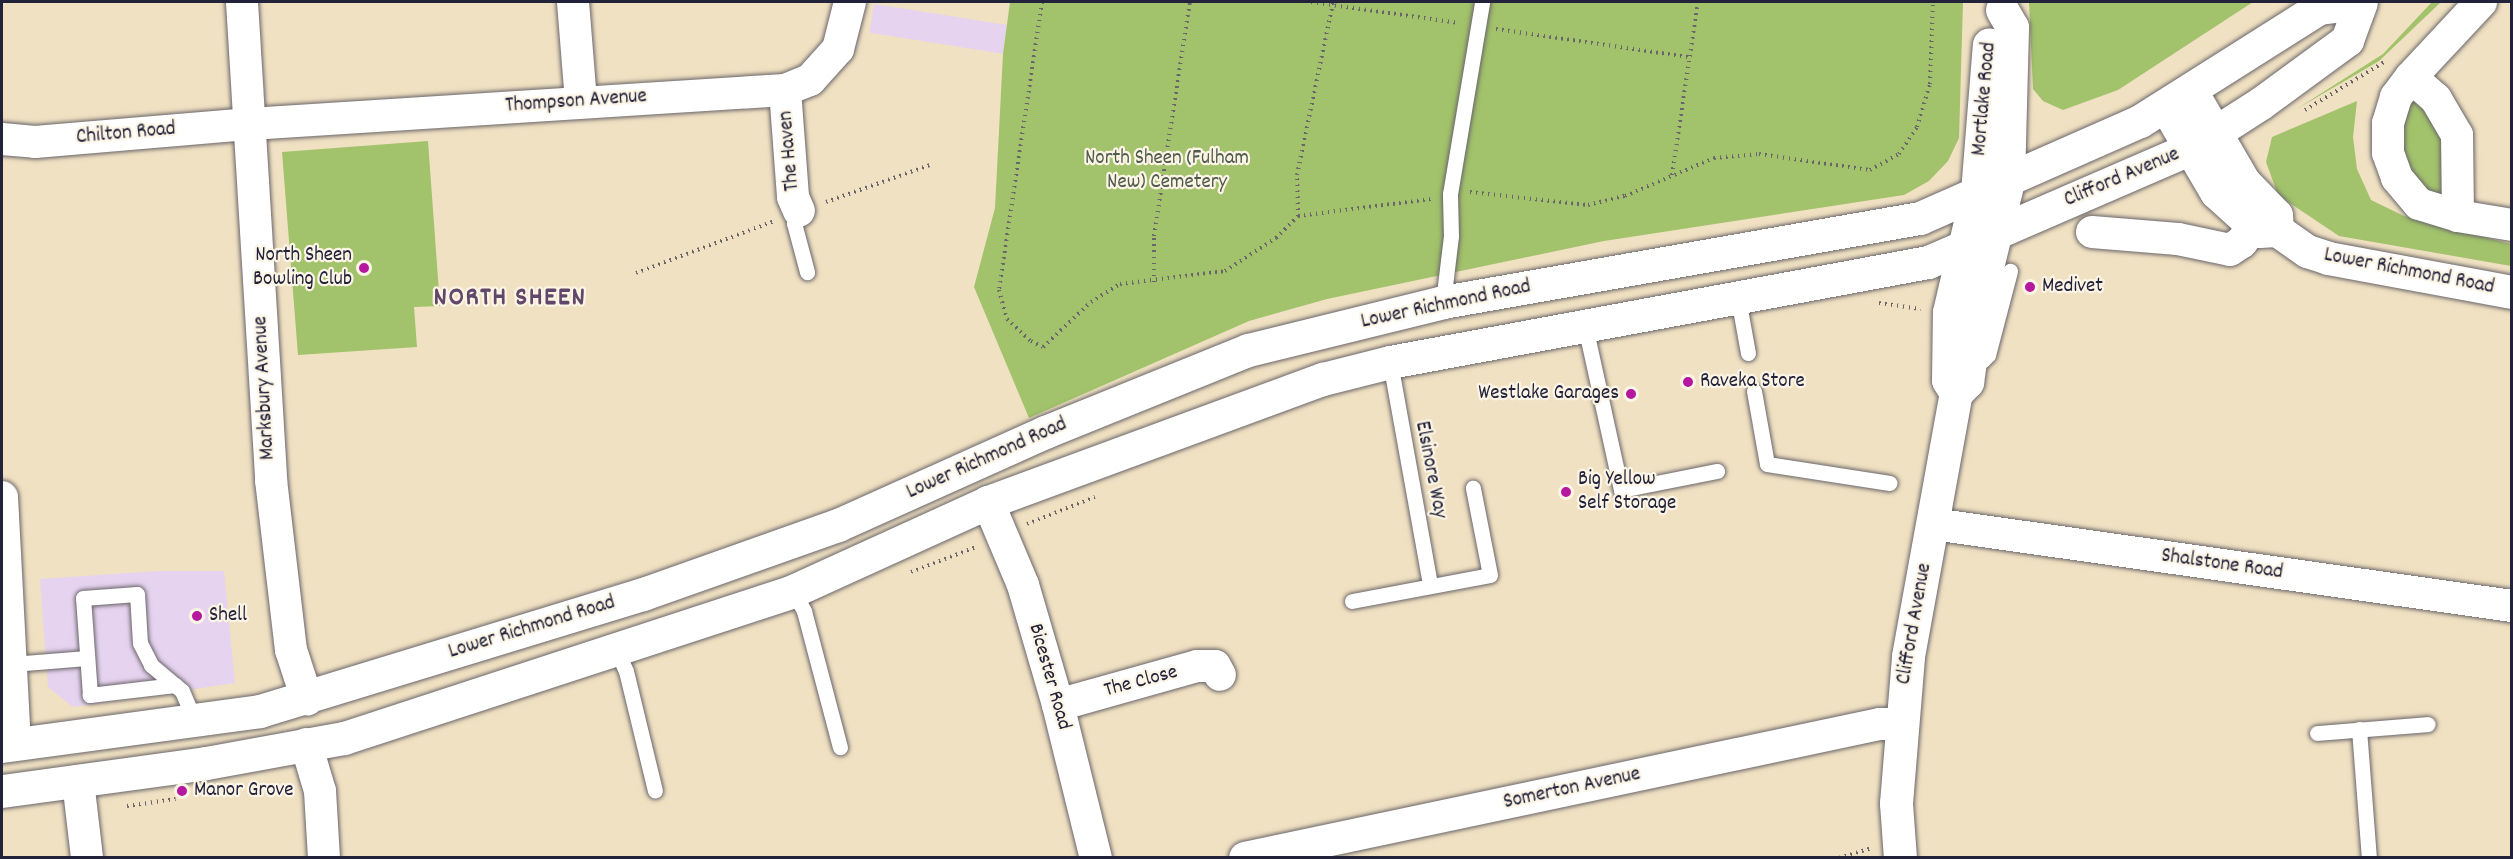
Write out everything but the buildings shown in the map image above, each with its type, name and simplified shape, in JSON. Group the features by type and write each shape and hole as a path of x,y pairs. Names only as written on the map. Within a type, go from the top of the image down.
{"main road":[{"name":"Clifford Avenue","path":"1900,858 1896,803 1900,724 1908,656 1956,393 1948,380 1959,361 1997,235 2202,141 2347,40 2360,2 2319,8 2178,99 2084,149 1977,192"},
{"name":"Mortlake Road","path":"1997,235 2008,181 2012,27 2002,6"},
{"name":"Mortlake Road","path":"1963,250 1977,192 1991,27 2002,6"},
{"name":"Lower Richmond Road","path":"2178,99 2202,141 2216,192 2265,220 2307,251 2328,258 2511,292"},
{"name":"Lower Richmond Road","path":"8,745 260,711 307,699 643,594 838,525 1045,432 1248,350 1443,303 1916,219 1977,192"},
{"name":"Lower Richmond Road","path":"2,791 344,738 617,651 793,591 988,502 1323,379 1390,362 1453,350 1866,276 1963,250 1997,235"},
{"name":"Clifford Avenue","path":"1959,361 1949,312 1963,250"},
{"path":"1652,265 1660,312"},
{"path":"1443,303 1453,350"}],"street":[{"name":"Marksbury Avenue","path":"242,2 271,480 291,650 307,699"},
{"path":"573,2 581,102"},
{"name":"Thompson Avenue","path":"250,124 785,90 810,80 838,49 850,2"},
{"path":"2481,2 2400,68 2396,97 2388,123 2391,162 2397,178 2419,204 2458,216 2511,225"},
{"path":"2400,68 2436,99 2457,135 2458,216"},
{"name":"The Haven","path":"785,90 793,197 799,211"},
{"name":"Chilton Road","path":"2,139 35,142 250,124"},
{"path":"2092,232 2178,239 2230,250 2265,220"},
{"path":"2,497 12,664 8,745"},
{"name":"Bicester Road","path":"988,502 1023,585 1058,705 1096,858"},
{"name":"Shalstone Road","path":"1933,524 2511,606"},
{"name":"The Close","path":"1058,705 1197,666 1215,666 1220,675"},
{"name":"Somerton Avenue","path":"1245,858 1880,724 1900,724"},
{"path":"306,744 320,791 324,858"},
{"path":"78,781 87,858"}],"lane":[{"path":"1443,303 1451,236 1450,194 1482,2"},
{"path":"799,211 794,224 807,272"},
{"path":"1959,361 1983,360 1988,355 2010,271"},
{"path":"1738,298 1748,353"},
{"path":"1585,326 1621,489 1717,471"},
{"name":"Elsinore Way","path":"1390,362 1430,585"},
{"path":"1754,391 1767,464 1890,483"},
{"path":"1352,601 1430,585 1490,576 1473,488"},
{"path":"793,591 804,611 840,747"},
{"path":"175,685 90,695 92,658 90,622 83,598 136,594 136,644 151,665 175,685 182,691 194,719"},
{"path":"617,651 626,671 655,791"},
{"path":"12,664 92,658"},
{"path":"135,666 151,665"},
{"path":"2317,733 2428,724"},
{"path":"2359,729 2369,858"}],"path":[{"path":"1042,2 999,290 1007,319 1020,334 1043,346 1091,302 1120,284 1154,282 1225,271 1276,238 1298,216 1418,203 1450,194 1480,191 1588,205 1625,196 1726,157 1759,154 1870,170 1899,154 1917,127 1930,84 1933,2"},
{"path":"1154,282 1154,236 1190,2"},
{"path":"1298,216 1297,175 1333,2"},
{"path":"1672,176 1698,2"},
{"path":"2296,116 2400,68"},
{"path":"1881,303 1925,310"}],"shaded area":[{"path":"874,4 1007,25 1003,54 869,33"},
{"path":"158,571 224,571 235,683 73,707 48,687 40,579"}],"green space":[{"name":"North Sheen (Fulham New) Cemetery","path":"1010,2 1963,2 1959,138 1948,161 1929,181 1904,195 1604,241 1327,299 1249,321 1029,418 974,287 995,208 1003,54"},
{"path":"2029,2 2253,2 2118,90 2063,110 2043,101 2033,89"},
{"path":"2432,2 2441,2 2379,61 2295,110 2383,54"},
{"path":"2411,91 2446,138 2452,193 2433,197 2409,169 2401,150 2403,111"},
{"path":"2357,101 2353,137 2357,169 2371,200 2404,216 2511,244 2511,266 2339,236 2278,195 2266,162 2272,137"},
{"name":"North Sheen Bowling Club","path":"428,141 440,306 414,307 417,347 298,355 282,152"}],"place":[{"name":"North Sheen Bowling Club","path":"364,268"},
{"name":"Medivet","path":"2030,287"},
{"name":"Raveka Store","path":"1688,382"},
{"name":"Westlake Garages","path":"1631,394"},
{"name":"Big Yellow Self Storage","path":"1566,492"},
{"name":"Shell","path":"197,616"},
{"name":"Manor Grove","path":"182,791"}],"district":[{"name":"NORTH SHEEN","path":"510,299"}]}
